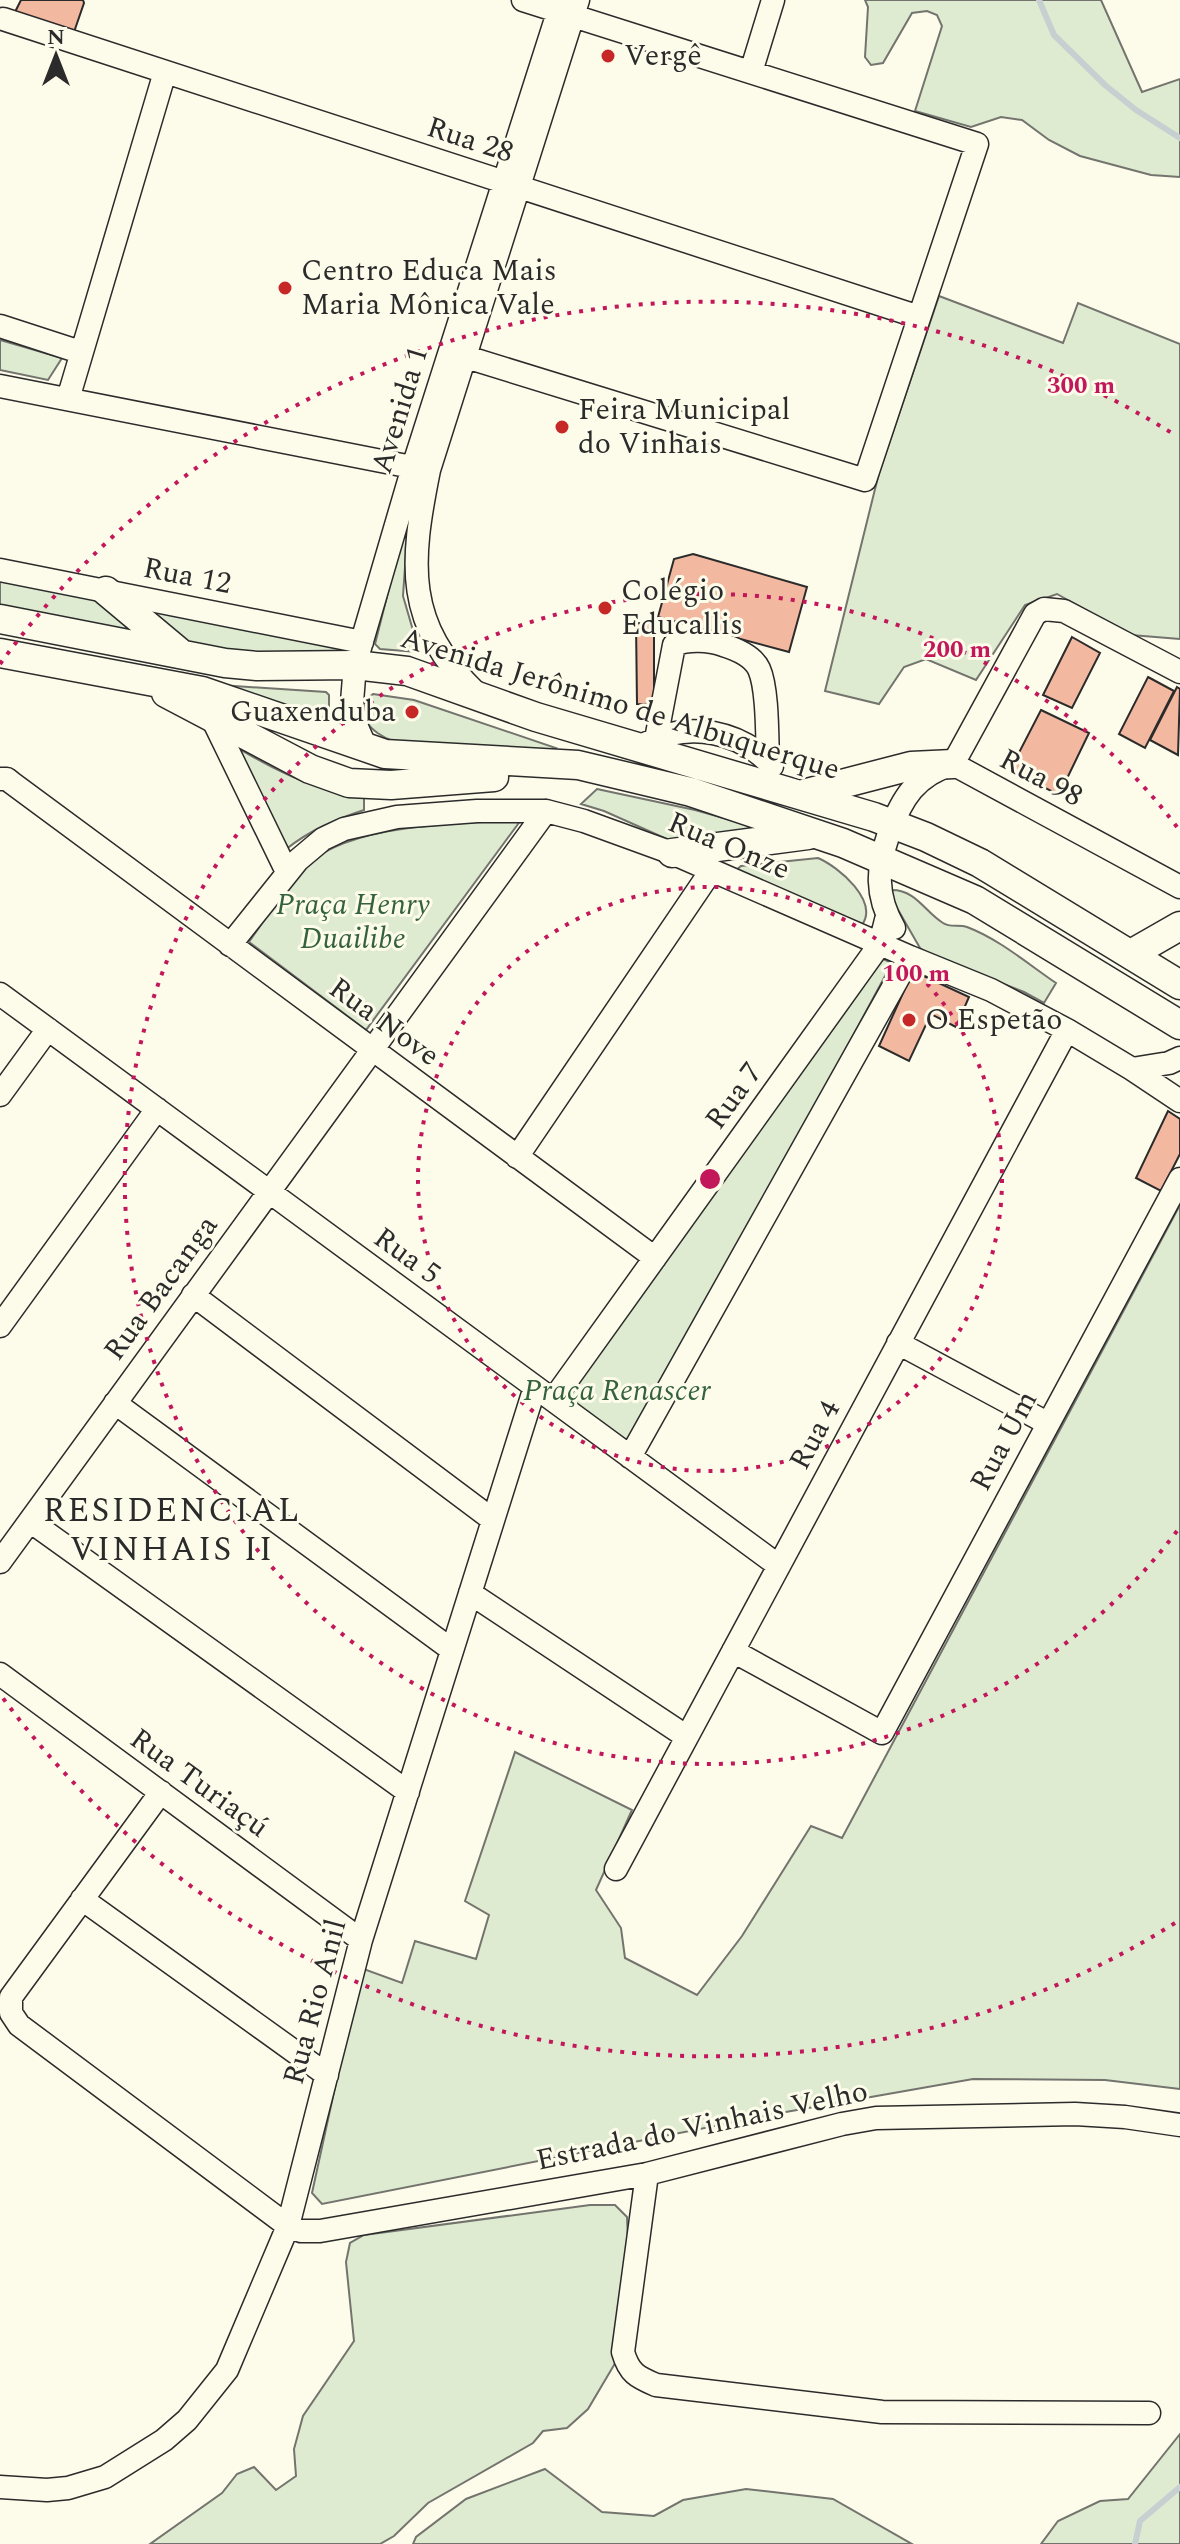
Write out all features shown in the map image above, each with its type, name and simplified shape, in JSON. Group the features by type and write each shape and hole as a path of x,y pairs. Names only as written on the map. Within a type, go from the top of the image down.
{"main road":[{"path":"106,591 182,655"},
{"name":"Avenida Jerônimo de Albuquerque","path":"0,619 182,655 257,666 358,653 536,717 648,743 893,823 980,863 1180,985"},
{"path":"0,653 202,691 367,750 403,756 578,765 691,792 881,858 1004,917 1180,1025"},
{"path":"141,679 310,769 349,783 391,785 448,779 545,777 691,792"},
{"path":"795,792 911,766 953,764"},
{"path":"672,853 817,834"},
{"path":"1131,954 1180,926"}],"street":[{"path":"457,354 865,480 977,144 751,72 568,7 523,0"},
{"path":"751,72 773,0"},
{"name":"Avenida 1","path":"367,750 356,725 352,702 358,653 421,469 568,7"},
{"name":"Rua 28","path":"4,16 165,72 919,317"},
{"path":"68,399 165,72"},
{"path":"0,326 80,352"},
{"path":"0,386 421,469"},
{"name":"Avenida 1","path":"421,469 420,608 435,646 481,698"},
{"name":"Rua 12","path":"0,570 106,591 358,653"},
{"path":"953,764 1035,614 1044,609 1064,611 1180,672"},
{"path":"648,743 674,645 694,641 719,643 742,653 759,668 768,762"},
{"path":"212,718 287,872"},
{"path":"648,743 689,731 716,734 740,742 768,762 795,792"},
{"name":"Rua 98","path":"887,916 879,891 881,858 893,823 908,792 916,783 932,771 953,764 1180,887"},
{"name":"Rua Nove","path":"0,779 7,779 655,1258"},
{"name":"Rua Onze","path":"230,945 287,872 323,839 368,821 397,817 477,811 546,811 584,821 672,853 991,990 1067,1030 1180,1101"},
{"name":"Rua Bacanga","path":"0,1562 546,811"},
{"path":"517,1157 711,871"},
{"path":"880,944 887,916"},
{"path":"630,1457 910,957 887,916"},
{"name":"Rua 7","path":"544,1393 655,1258 880,944"},
{"name":"Rua 5","path":"0,994 779,1566"},
{"path":"0,1095 48,1029"},
{"name":"Rua 4","path":"616,1869 1067,1030"},
{"path":"1132,1069 1158,1066 1180,1058"},
{"path":"0,1326 157,1109"},
{"name":"Rua Um","path":"733,1651 882,1733 1180,1179"},
{"path":"193,1295 493,1520"},
{"path":"898,1343 1047,1423"},
{"name":"Rua Rio Anil","path":"0,2487 47,2490 89,2483 122,2469 187,2420 227,2370 288,2226 361,1940 493,1520 544,1393"},
{"path":"115,1403 452,1650"},
{"path":"30,1521 408,1792"},
{"path":"470,1593 687,1737"},
{"name":"Rua Turiaçú","path":"0,1674 361,1940"},
{"path":"161,1792 11,1997 11,2013 19,2025 288,2226"},
{"path":"82,1899 327,2075"},
{"name":"Estrada do Vinhais Velho","path":"288,2226 301,2231 320,2231 647,2174 876,2118 1100,2115 1180,2125"},
{"path":"647,2174 623,2344 628,2367 636,2376 656,2385 882,2412 1149,2413"}],"green space":[{"path":"865,0 1101,0 1142,92 1180,79 1180,177 1151,175 1080,156 1049,140 1022,120 1001,117 971,127 915,111 942,26 937,15 927,11 912,13 883,63 871,65 865,57 868,7"},
{"path":"939,296 1063,343 1078,303 1180,344 1180,639 1131,635 1057,594 1025,605 976,680 926,659 904,667 879,704 825,691 879,473"},
{"path":"0,340 62,358 48,380 0,370"},
{"path":"402,537 407,538 403,596 417,652 380,649 375,644"},
{"path":"0,581 97,600 142,634 0,610"},
{"path":"147,610 342,651 323,657 196,649"},
{"path":"220,685 326,692 329,695 329,724 267,699"},
{"path":"373,694 414,700 556,748 551,752 393,741 371,728 363,715 366,701"},
{"path":"239,749 299,780 364,796 364,810 323,826 285,850"},
{"path":"597,789 695,810 759,828 669,840 581,804"},
{"name":"Praça Henry Duailibe","path":"521,820 366,1030 249,942 299,872 319,856 344,843 403,829"},
{"path":"818,858 846,877 861,896 866,916 862,925 735,871 741,866"},
{"path":"892,890 908,894 946,924 967,927 990,938 1056,983 1044,1003 1024,992 932,956 920,948 893,901"},
{"name":"Praça Renascer","path":"883,959 892,963 632,1448 562,1402"},
{"path":"1180,1205 1180,2089 1105,2080 973,2079 780,2113 322,2204 312,2193 361,1968 402,1983 415,1941 476,1959 489,1915 465,1901 515,1752 632,1810 596,1890 621,1928 625,1958 697,1995 742,1936 811,1826 842,1838"},
{"path":"590,2205 615,2205 627,2217 628,2242 617,2360 588,2409 567,2428 543,2431 533,2443 428,2503 394,2536 380,2544 150,2544 222,2493 237,2474 254,2467 276,2490 296,2476 294,2449 303,2416 354,2341 346,2262 350,2243 364,2235"},
{"path":"1180,2434 1180,2544 1041,2544 1058,2521 1100,2501 1128,2499"},
{"path":"545,2469 602,2512 654,2516 683,2500 746,2489 833,2499 912,2544 413,2544 416,2537 466,2499"}],"building":[{"path":"21,0 83,0 84,3 74,32 15,12"},
{"path":"693,554 807,587 789,652 658,617 674,559"},
{"path":"636,623 654,624 654,705 637,704"},
{"path":"1072,637 1100,653 1072,708 1043,695"},
{"path":"1148,677 1174,691 1145,748 1119,734"},
{"path":"1177,687 1180,689 1178,755 1150,740"},
{"path":"1041,710 1089,733 1059,795 1010,770"},
{"name":"O Espetão","path":"913,971 969,997 956,1027 931,1014 909,1061 879,1046"},
{"path":"1168,1111 1180,1119 1180,1154 1161,1191 1136,1178"}],"waterway":[{"path":"1039,0 1054,35 1105,85 1136,110 1180,138"},
{"path":"1135,2544 1140,2521 1180,2487"}],"place":[{"name":"Vergê","path":"608,56"},
{"name":"Centro Educa Mais Maria Mônica Vale","path":"285,288"},
{"name":"Feira Municipal do Vinhais","path":"562,427"},
{"name":"Colégio Educallis","path":"605,608"},
{"name":"Guaxenduba","path":"412,712"},
{"name":"O Espetão","path":"909,1020"}],"district":[{"name":"RESIDENCIAL VINHAIS II","path":"172,1530"}]}
